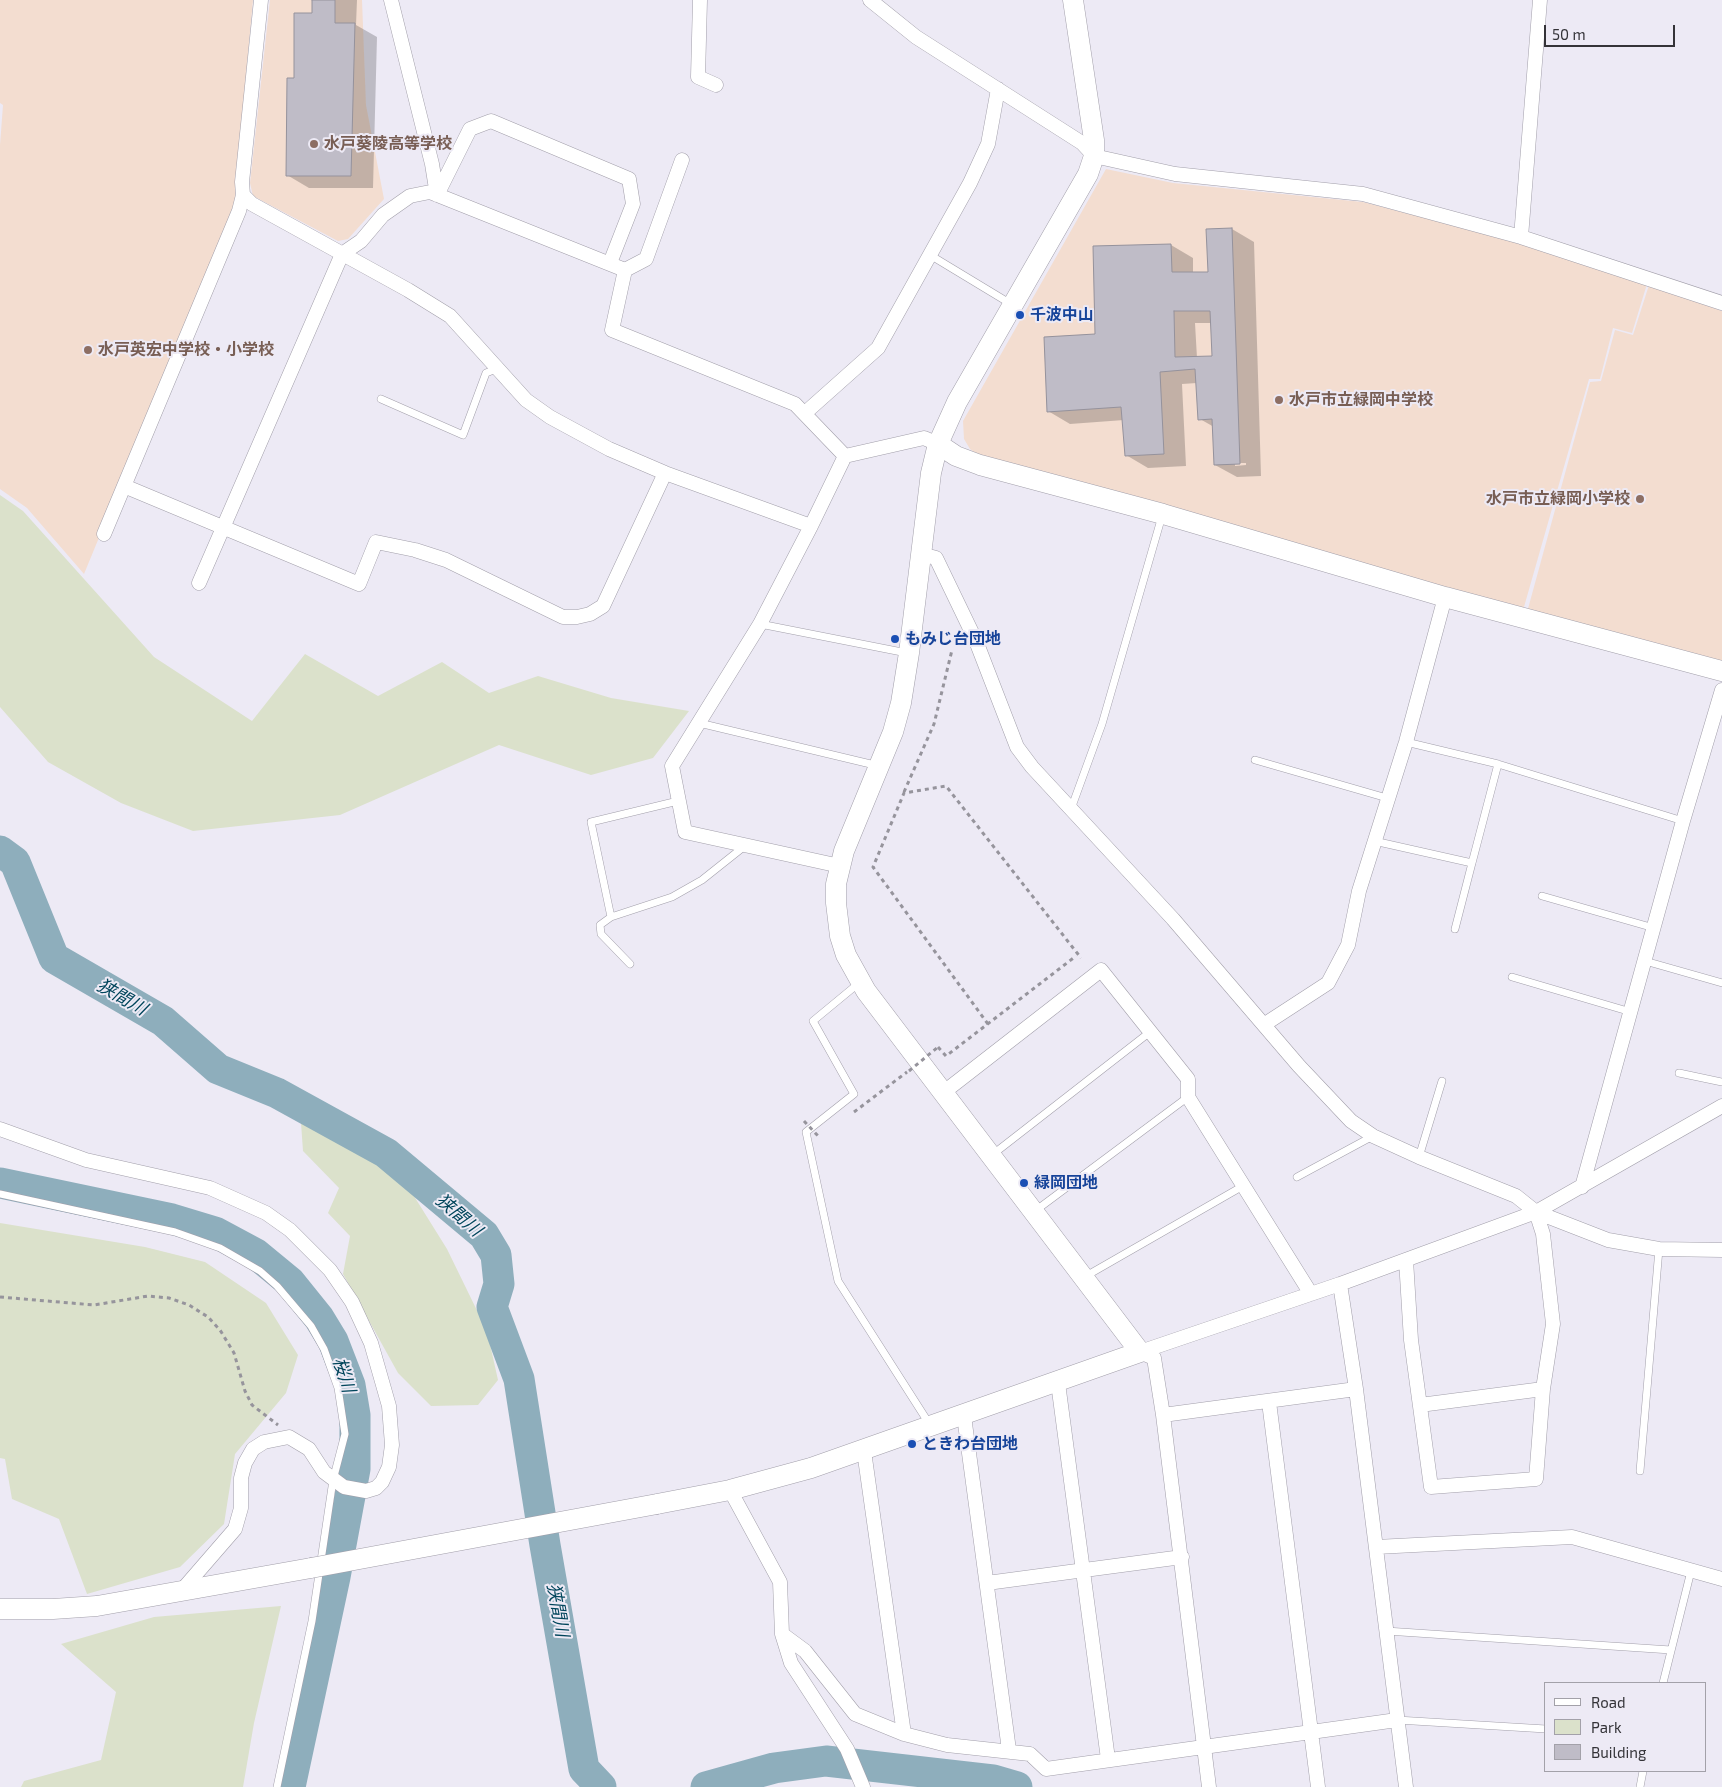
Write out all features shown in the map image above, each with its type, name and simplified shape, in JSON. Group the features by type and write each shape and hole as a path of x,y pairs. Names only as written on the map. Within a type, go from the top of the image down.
{"street":[{"path":"104,534 239,211 243,196 242,182 261,0"},
{"path":"391,0 432,164 437,195"},
{"path":"700,0 698,77 716,85"},
{"path":"870,0 916,36 1082,143 1094,156 1175,174 1363,194 1521,237 1722,303"},
{"path":"1073,0 1094,140 1094,156 1088,174 957,402 938,444 931,473 909,653 899,710 840,866 836,884 837,921 846,955 860,983 1140,1352 1154,1358 1182,1557 1209,1787"},
{"path":"1521,237 1540,0"},
{"path":"805,413 878,348 970,183 988,144 998,89"},
{"path":"437,195 470,129 491,121 629,179 633,204 610,263"},
{"path":"682,160 646,259 626,270 612,330 795,404 845,456"},
{"path":"199,583 342,254 361,241 383,215 410,196 430,192 626,270"},
{"path":"243,196 252,204 408,290 450,316 526,400 550,417 610,449 665,473 811,526"},
{"path":"845,456 924,438 938,444 956,456 980,465 1163,514 1445,597 1722,671"},
{"path":"840,866 747,844 685,832 672,766 760,624 845,456"},
{"path":"124,486 359,584 376,542 415,550 470,571 563,617 577,617 590,614 602,606 665,473"},
{"path":"921,554 936,558 976,641 1008,728 1017,747 1071,810 1174,919 1299,1066 1351,1121 1373,1136 1516,1196 1536,1212 1608,1240 1659,1249 1722,1250"},
{"path":"1265,1024 1328,983 1348,945 1359,891 1406,742 1445,597"},
{"path":"1582,1187 1683,820 1722,690"},
{"path":"944,1092 1100,970 1188,1079 1188,1097 1311,1294"},
{"path":"0,1609 53,1609 97,1606 730,1490 810,1468 864,1451 1140,1352 1340,1284 1536,1212 1722,1106"},
{"path":"0,1129 86,1160 210,1188 259,1209 290,1230 330,1270 352,1302 371,1344 386,1393 392,1445 389,1467 382,1482 376,1488 366,1491 339,1484 324,1472 309,1448 289,1437 264,1442 253,1449 245,1463 241,1478 242,1508 235,1529 183,1590"},
{"path":"1406,1260 1411,1340 1431,1487 1536,1479 1543,1389 1553,1324 1543,1234 1536,1212"},
{"path":"1340,1284 1356,1389 1406,1787"},
{"path":"1058,1383 1108,1759"},
{"path":"1163,1415 1356,1389"},
{"path":"1420,1405 1543,1389"},
{"path":"1269,1402 1318,1787"},
{"path":"964,1416 1009,1750"},
{"path":"864,1451 904,1734"},
{"path":"730,1490 780,1582 782,1634 791,1663 847,1748 861,1781"},
{"path":"1376,1547 1572,1537 1722,1579"},
{"path":"987,1583 1182,1557"},
{"path":"782,1634 806,1651 855,1714 904,1734 947,1746 1009,1750 1030,1754 1046,1769 1397,1720"}],"lane":[{"path":"930,255 1013,305"},
{"path":"381,399 463,435 486,373 496,369"},
{"path":"1071,810 1102,724 1163,514"},
{"path":"760,624 909,653"},
{"path":"699,723 879,766"},
{"path":"1406,742 1498,764 1683,820"},
{"path":"1255,760 1387,798"},
{"path":"1455,929 1498,764"},
{"path":"611,917 591,822 678,801"},
{"path":"1374,841 1472,863"},
{"path":"630,964 601,934 600,925 611,917 672,897 702,880 747,844"},
{"path":"1542,896 1654,928"},
{"path":"1645,961 1722,983"},
{"path":"1512,976 1630,1012"},
{"path":"860,983 813,1021 854,1094 806,1132 838,1280 931,1427"},
{"path":"992,1155 1150,1032"},
{"path":"1680,1073 1722,1082"},
{"path":"1420,1157 1442,1081"},
{"path":"1034,1212 1188,1097"},
{"path":"1297,1177 1373,1136"},
{"path":"1083,1278 1243,1186"},
{"path":"0,1194 199,1238 240,1258 260,1272 295,1306 311,1326 333,1370 340,1396 345,1434 339,1484 277,1787"},
{"path":"1640,1471 1659,1249"},
{"path":"1664,1682 1690,1571"},
{"path":"1386,1632 1671,1650"},
{"path":"1397,1720 1544,1729"},
{"path":"1640,1787 1643,1772"}],"path":[{"path":"952,650 934,724 873,867 988,1024"},
{"path":"849,1115 938,1047 946,1056 1078,957 946,786 904,793"},
{"path":"804,1121 819,1137 827,1132"},
{"path":"0,1297 94,1305 148,1296 169,1298 189,1305 208,1317 220,1330 234,1353 245,1391 252,1405 262,1415 274,1420 289,1437"}],"shaded area":[{"name":"水戸英宏中学校・小学校","path":"0,0 253,0 234,210 84,574 27,508 0,489 0,145 3,105 0,103"},
{"name":"水戸葵陵高等学校","path":"270,0 362,0 366,105 384,199 348,239 338,241 253,196 250,183"},
{"name":"水戸市立緑岡中学校","path":"1106,169 1173,183 1363,202 1515,241 1647,284 1632,333 1613,328 1600,379 1589,379 1522,614 982,458 970,449 964,439 963,421"},
{"name":"水戸市立緑岡小学校","path":"1649,285 1722,311 1722,668 1526,616 1590,382 1601,381 1615,330 1633,335"}],"green space":[{"path":"0,495 23,511 154,657 252,721 305,654 378,696 442,662 489,693 538,676 611,698 689,711 653,758 591,775 499,745 340,815 193,831 121,803 48,762 0,707"},
{"path":"301,1123 399,1172 447,1249 487,1331 498,1380 478,1405 431,1406 398,1373 343,1274 350,1236 328,1213 339,1188 303,1151"},
{"path":"0,1223 145,1247 205,1262 266,1303 298,1355 286,1393 235,1454 224,1524 180,1567 87,1594 59,1519 12,1499 5,1459 0,1458"},
{"path":"281,1606 254,1723 243,1787 21,1787 24,1781 101,1760 116,1692 61,1644 154,1617"}],"building":[{"path":"312,0 335,0 335,23 355,23 351,176 286,176 287,78 294,78 294,13 312,13"},
{"path":"1232,228 1240,464 1214,465 1212,419 1198,420 1195,369 1160,372 1164,454 1125,456 1121,407 1047,412 1044,337 1095,334 1093,246 1171,244 1172,272 1208,272 1206,229","holes":["1174,311 1210,311 1212,356 1175,357"]}],"waterway":[{"name":"狭間川","path":"0,851 15,862 54,958 163,1021 218,1069 277,1093 386,1153 484,1235 496,1255 499,1284 492,1307 519,1379 545,1545 584,1769 601,1787"},
{"name":"桜川","path":"0,1183 172,1219 215,1232 256,1254 290,1282 319,1318 333,1341 350,1385 355,1415 355,1469 335,1577 290,1787"},
{"name":"狭間川","path":"706,1787 774,1768 826,1761 993,1780 1017,1787"}],"place":[{"name":"水戸葵陵高等学校","path":"314,144"},
{"name":"千波中山","path":"1020,315"},
{"name":"水戸英宏中学校・小学校","path":"88,350"},
{"name":"水戸市立緑岡中学校","path":"1279,400"},
{"name":"水戸市立緑岡小学校","path":"1640,499"},
{"name":"もみじ台団地","path":"895,639"},
{"name":"緑岡団地","path":"1024,1183"},
{"name":"ときわ台団地","path":"912,1444"}]}
